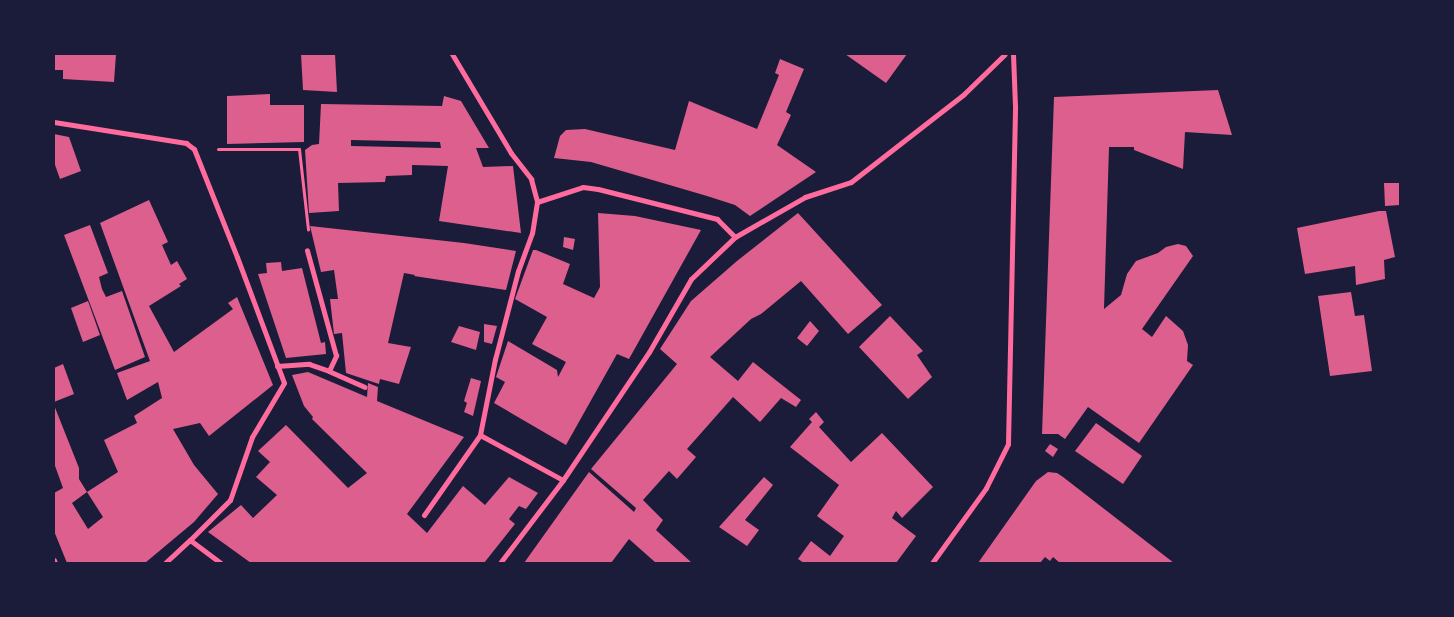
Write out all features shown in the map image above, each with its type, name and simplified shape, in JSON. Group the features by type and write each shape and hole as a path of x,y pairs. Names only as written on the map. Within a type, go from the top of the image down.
{"street":[{"path":"424,515 480,436 494,359 518,271 532,233 537,202 531,179 511,154 452,54"},
{"path":"500,563 563,480 649,352 691,279 735,237 805,197 851,182 964,94 1005,54"},
{"path":"932,563 986,488 1008,444 1015,106 1013,54"},
{"path":"54,122 186,143 194,149 284,383 252,437 230,500 165,563"},
{"path":"537,202 583,187 598,189 717,218 735,237"},
{"path":"307,252 336,356 329,371"},
{"path":"277,366 308,364 365,387"},
{"path":"480,436 563,480"},
{"path":"190,540 220,563"}],"path":[{"path":"194,149 299,149 310,245 307,252"}],"building":[{"path":"54,54 116,54 114,82 63,79 63,70 54,70"},
{"path":"301,54 335,54 337,92 303,90"},
{"path":"845,54 907,54 886,83"},
{"path":"780,59 804,69 786,112 791,115 777,145 816,172 750,216 735,205 707,196 591,162 554,158 560,136 566,130 585,129 675,150 689,101 757,129 779,75 775,73"},
{"path":"1218,90 1232,135 1185,132 1183,169 1134,150 1134,147 1109,147 1104,309 1121,295 1127,274 1136,261 1158,253 1166,247 1178,244 1186,246 1193,256 1142,329 1152,337 1166,316 1183,331 1188,345 1187,361 1193,365 1139,443 1088,407 1065,439 1058,434 1042,434 1054,97"},
{"path":"270,94 270,105 304,105 304,142 227,144 227,96"},
{"path":"444,96 461,101 489,148 476,148 483,167 513,166 521,233 439,221 448,166 412,165 412,175 386,176 385,182 338,183 339,211 309,213 305,150 312,145 319,144 321,104 442,106","holes":["351,140 440,142 441,148 351,146"]},
{"path":"54,134 69,137 81,171 60,179 54,162"},
{"path":"1384,183 1400,183 1400,205 1385,206"},
{"path":"149,200 168,242 162,245 171,265 177,261 187,279 179,284 181,286 149,306 174,352 233,309 228,303 237,297 273,385 209,436 200,423 173,429 194,465 218,494 194,522 145,563 67,563 54,531 54,493 63,488 54,463 54,405 79,468 79,479 87,492 118,472 104,440 137,423 134,416 162,398 158,382 127,400 117,373 150,361 100,223","holes":["87,492 103,517 88,529 72,503"]},
{"path":"1386,211 1395,257 1384,260 1385,279 1356,285 1355,266 1305,274 1297,228"},
{"path":"598,213 635,216 701,230 629,359 617,354 566,445 494,403 505,382 496,377 508,341 557,370 558,377 566,362 532,344 547,317 515,299 533,250 570,264 563,284 594,298 600,287"},
{"path":"798,213 882,305 848,334 801,281 761,314 751,319 710,357 738,381 753,362 801,400 796,407 781,398 760,422 733,397 687,449 696,457 677,479 669,471 643,500 663,520 656,530 692,563 656,563 629,539 611,563 524,563 589,472 634,512 636,508 591,469 677,364 660,349 691,301 737,261"},
{"path":"90,225 108,273 99,277 102,289 106,297 122,291 145,357 115,370 64,235"},
{"path":"310,226 464,243 516,251 506,290 404,273 388,343 411,347 399,384 380,379 379,384 346,373 342,333 334,334 330,299 338,299 334,270 321,272"},
{"path":"564,237 575,239 573,250 563,247"},
{"path":"281,262 282,271 302,268 321,343 325,342 326,354 286,358 258,274 267,273 266,263"},
{"path":"1351,292 1355,316 1364,315 1372,371 1330,376 1318,296"},
{"path":"88,301 100,335 83,342 71,308"},
{"path":"890,316 923,351 917,355 932,377 908,399 859,347"},
{"path":"810,321 819,331 807,346 797,338"},
{"path":"484,324 497,326 492,344 484,342"},
{"path":"459,326 480,332 476,350 451,342"},
{"path":"63,364 74,394 54,402 54,368"},
{"path":"308,372 367,397 368,383 378,387 377,401 464,437 407,514 427,533 463,486 485,505 509,477 538,493 526,509 519,506 509,519 515,524 484,563 251,563 208,532 241,505 253,518 277,495 256,477 270,462 258,451 286,425 348,488 367,473 312,419 313,417 304,406 292,375"},
{"path":"471,378 481,381 473,416 464,412 467,403 464,401"},
{"path":"816,412 824,422 819,427 851,462 882,433 933,487 902,518 896,511 892,518 916,536 896,563 804,563 798,559 811,541 830,556 844,536 817,516 839,485 790,447 812,422 809,419"},
{"path":"1096,423 1142,456 1123,484 1075,451"},
{"path":"1050,444 1058,449 1053,457 1045,451"},
{"path":"1048,472 1057,473 1063,477 1174,563 1060,563 1053,557 1050,561 1045,557 1040,563 978,563 1036,481"},
{"path":"764,477 773,485 745,520 759,530 747,546 719,527"}]}
